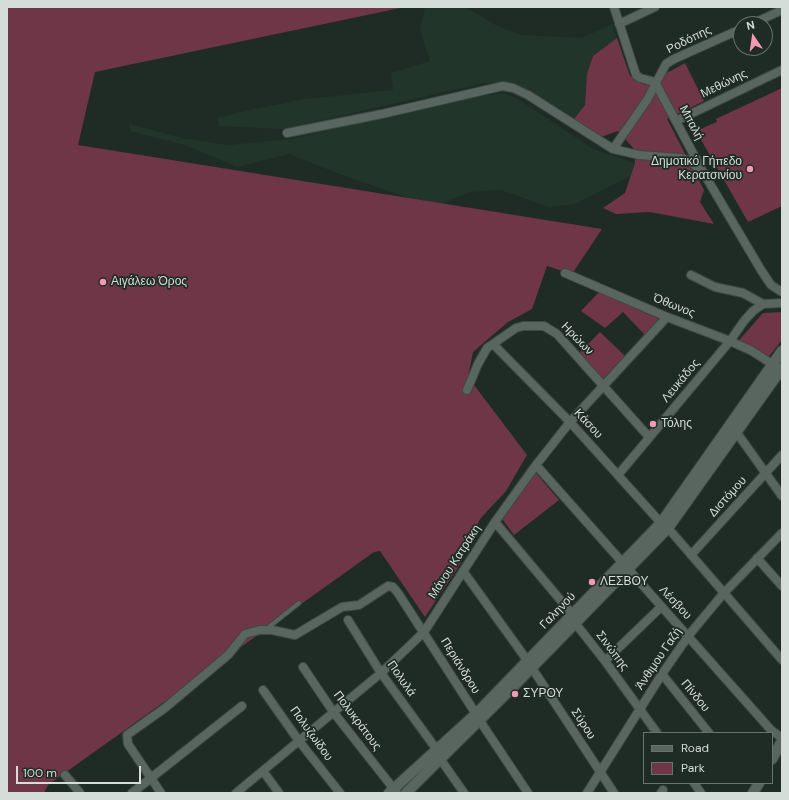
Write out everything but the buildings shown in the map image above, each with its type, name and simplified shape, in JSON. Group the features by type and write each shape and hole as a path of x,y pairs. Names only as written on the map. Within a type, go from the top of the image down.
{"street":[{"path":"614,7 636,75 640,78 655,82"},
{"path":"619,24 656,7"},
{"path":"769,16 782,10"},
{"name":"Ροδόπης","path":"613,149 646,100 666,64 733,33"},
{"name":"Μεθώνης","path":"676,121 782,70"},
{"name":"Μπαλή","path":"655,82 703,172 771,285 782,292"},
{"path":"287,133 382,114 503,86 513,88 528,95 613,149 639,155 688,160 703,172"},
{"name":"Όθωνος","path":"565,273 667,317 730,341 777,366"},
{"path":"691,274 715,287 743,292 763,304 782,303"},
{"name":"Λευκάδος","path":"618,475 730,341 753,311 763,304"},
{"name":"Μάνου Κατράκη","path":"236,793 382,673 424,632 495,522 536,465 570,422 605,386 667,317"},
{"name":"Ηρώων","path":"467,390 482,356 493,344 516,328 523,326 544,326 558,334 649,437"},
{"name":"Κάσου","path":"493,344 570,422 691,555 723,594 782,660"},
{"name":"Γαληνού","path":"406,793 441,760 478,718 664,526 736,433 777,366 782,351"},
{"name":"Γαληνού","path":"664,526 777,366"},
{"path":"736,433 782,496"},
{"name":"Διστόμου","path":"691,555 782,455"},
{"name":"Λέσβου","path":"536,465 771,730 782,738"},
{"name":"Σινώπης","path":"495,522 574,620 656,732"},
{"name":"Άνθιμου Γαζή","path":"587,793 662,674 689,636 723,594 782,533"},
{"path":"757,558 782,586"},
{"name":"Σύρου","path":"463,571 530,664 614,793"},
{"name":"Περιάνδρου","path":"264,630 272,630 295,635 342,607 359,605 388,586 393,587 424,632 478,718 528,793"},
{"path":"605,661 661,607"},
{"name":"Πολυλά","path":"348,620 382,673 437,750"},
{"path":"161,793 128,744 127,735 165,708 228,655 245,634 264,630"},
{"name":"Πολυκράτους","path":"303,667 334,713 393,791"},
{"name":"Πίνδου","path":"662,674 708,732"},
{"name":"Πολυζωίδου","path":"263,690 299,741 340,793"},
{"path":"132,793 242,706"},
{"name":"Γαληνού","path":"393,791 437,750 478,718"},
{"path":"773,757 782,741"},
{"path":"441,760 464,793"},
{"path":"263,771 279,793"},
{"path":"65,775 80,793"},
{"path":"695,784 701,793"}],"lane":[{"path":"264,630 268,625 299,603"}],"shaded area":[{"path":"425,7 465,7 499,27 521,35 582,38 612,24 617,38 593,56 587,74 585,105 573,120 513,85 484,83 283,129 219,126 217,118 245,111 305,99 393,90 391,73 430,61 420,30"},
{"path":"503,93 518,99 593,149 635,163 630,176 575,204 549,207 501,190 469,192 434,207 337,173 289,154 237,167 185,145 130,131 129,124 182,138 228,145 291,139 477,96"}],"green space":[{"path":"7,7 405,7 95,72 78,145 602,229 572,274 547,266 532,309 508,322 473,352 468,377 527,455 506,491 480,519 459,566 425,617 380,551 374,552 48,785 44,793 7,793"},
{"path":"617,38 630,76 645,85 685,63 704,101 667,119 704,190 700,202 714,224 650,212 616,214 603,208 625,193 635,163 634,149 618,131 601,137 573,120 585,105 587,74 593,56"},
{"name":"Δημοτικό Γήπεδο Κερατσινίου","path":"782,88 782,206 748,222 696,131 717,122 716,119"},
{"path":"599,292 659,319 645,335 623,312 605,328 581,311"},
{"path":"782,312 782,340 766,360 734,346 763,313"},
{"path":"600,332 625,356 603,379 579,353"},
{"path":"536,473 559,500 514,535 502,519"}],"place":[{"name":"Δημοτικό Γήπεδο Κερατσινίου","path":"750,169"},
{"name":"Αιγάλεω Όρος","path":"103,282"},
{"name":"Τόλης","path":"653,424"},
{"name":"ΛΕΣΒΟΥ","path":"592,582"},
{"name":"ΣΥΡΟΥ","path":"515,694"}]}
